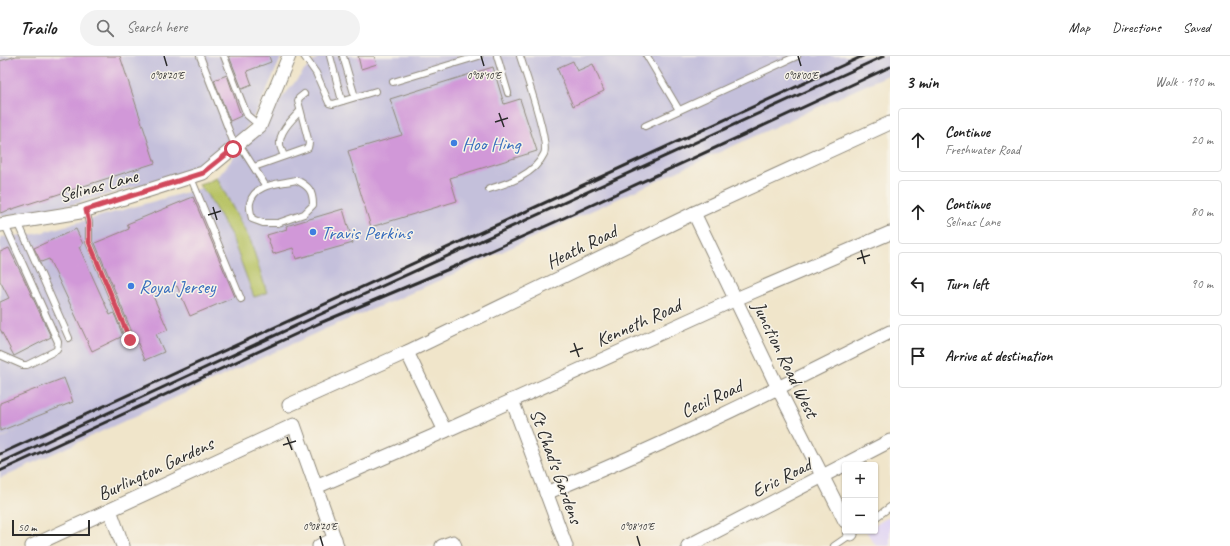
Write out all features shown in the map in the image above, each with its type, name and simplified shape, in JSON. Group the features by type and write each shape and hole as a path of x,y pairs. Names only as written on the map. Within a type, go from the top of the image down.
{"street":[{"path":"260,126 289,56"},
{"name":"Heath Road","path":"289,405 407,352 694,213 890,123"},
{"name":"Selinas Lane","path":"7,224 86,210 203,173 260,126"},
{"name":"Junction Road West","path":"694,213 778,388 842,516"},
{"name":"Kenneth Road","path":"316,487 445,431 736,299 890,233"},
{"name":"Cecil Road","path":"546,493 594,474 778,388 890,332"},
{"path":"407,352 445,431"},
{"name":"St Chad's Gardens","path":"512,400 566,546"},
{"name":"Burlington Gardens","path":"32,546 294,425 316,487"},
{"name":"Eric Road","path":"688,546 890,441"},
{"path":"316,487 336,543 319,546"},
{"path":"110,510 123,546"},
{"path":"442,546 453,542 454,546"}],"lane":[{"path":"200,56 233,142 254,167 265,185"},
{"path":"224,56 247,116 260,126"},
{"path":"304,56 316,73 329,103 333,104 376,91"},
{"path":"330,56 342,101"},
{"path":"342,56 355,97"},
{"path":"393,82 479,56"},
{"path":"496,56 508,93"},
{"path":"489,189 526,175 536,165 546,149 542,130 520,56"},
{"path":"647,56 679,110"},
{"path":"646,126 797,56"},
{"path":"254,167 308,148 309,146 298,101 304,94"},
{"path":"284,156 280,143 282,135 300,111"},
{"path":"190,178 241,299"},
{"path":"296,180 306,185 313,196 313,205 304,214 278,223 263,224 252,219 249,204 254,193 265,185 296,180"},
{"path":"86,210 89,223 89,242 130,340"},
{"path":"7,224 69,338"},
{"path":"0,355 23,365 27,365 57,350 58,347 58,342 7,224"},
{"path":"878,516 890,507"},
{"path":"834,546 849,534"}],"shaded area":[{"path":"0,56 282,56 258,109 237,142 191,171 75,204 0,217"},
{"path":"319,56 890,56 890,74 471,266 325,329 0,478 0,439 19,430 0,438 0,237 36,234 202,188 231,235 254,297 267,293 251,242 217,178 304,71"},
{"path":"890,516 890,546 876,546 868,534 878,534 878,523"}],"green space":[{"path":"217,178 251,242 267,293 254,297 231,235 206,193 199,185"}],"building":[{"path":"16,56 120,56 155,163 0,213 0,61"},
{"path":"229,56 269,56 271,62 247,71 252,85 242,89"},
{"path":"358,56 374,56 377,64 361,69"},
{"path":"573,61 577,71 593,64 604,91 573,106 557,68"},
{"name":"Hoo Hing","path":"493,67 504,104 520,99 537,151 450,178 457,201 371,227 348,151 402,135 390,99"},
{"path":"227,75 241,116 230,121 214,80"},
{"path":"193,197 235,297 190,316 177,286 153,296 168,330 156,334 164,352 145,360 95,243 129,229 127,224"},
{"name":"Travis Perkins","path":"343,209 353,243 296,259 293,248 273,254 267,235 287,229 286,226"},
{"path":"76,229 83,244 79,247 110,315 114,313 123,336 92,351 49,259 41,262 34,248"},
{"path":"9,248 51,337 14,356 0,329 0,302 9,298 0,281 0,252"},
{"path":"64,378 73,402 0,431 0,403"}],"railway":[{"path":"0,454 863,56"},
{"path":"0,463 884,56"},
{"path":"0,471 320,323 468,261 555,222 890,67"}],"place":[{"name":"Hoo Hing","path":"454,143"},
{"name":"Travis Perkins","path":"313,232"},
{"name":"Royal Jersey","path":"131,286"}],"route":[{"path":"130,340 89,242 88,236 90,229 86,210 203,173 233,149"}]}
